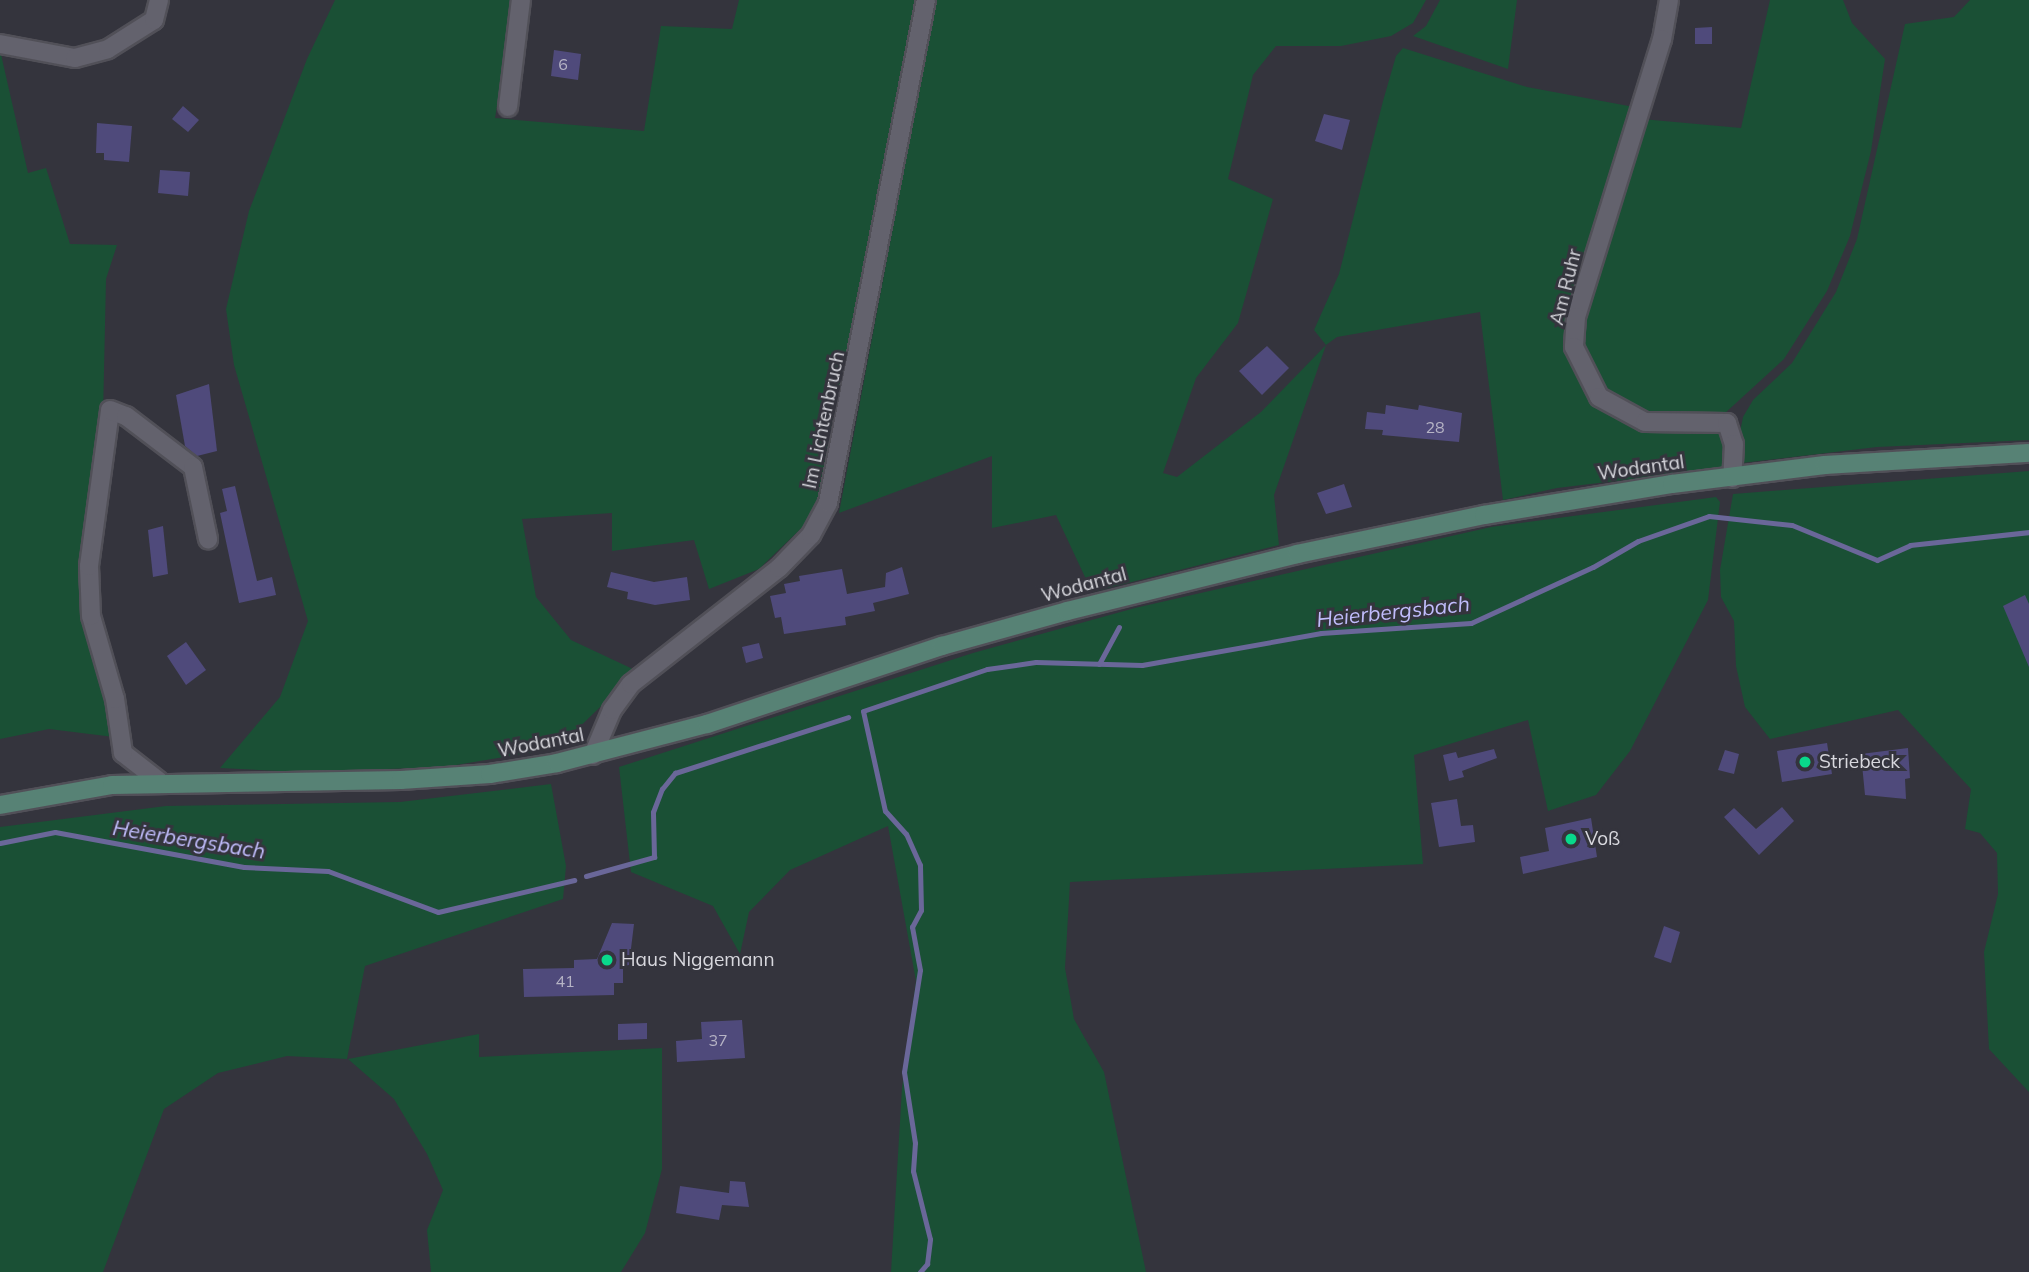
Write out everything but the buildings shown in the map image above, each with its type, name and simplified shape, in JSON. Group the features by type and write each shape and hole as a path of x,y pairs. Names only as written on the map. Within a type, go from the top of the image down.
{"main road":[{"name":"Wodantal","path":"0,805 67,791 159,781 401,780 490,774 593,755 707,724 942,646 1180,582 1483,515 1825,465 2029,453"}],"street":[{"path":"0,44 75,58 108,48 154,20 159,0"},
{"path":"508,107 521,0"},
{"name":"Im Lichtenbruch","path":"593,755 612,710 631,684 779,568 811,535 828,503 926,0"},
{"name":"Am Ruhr","path":"1669,0 1662,38 1576,317 1574,347 1599,397 1644,422 1727,423 1734,443 1732,478"},
{"path":"159,781 123,753 115,699 91,616 89,566 110,410 126,416 193,467 208,539"}],"green space":[{"path":"335,0 514,0 495,118 644,131 661,26 732,29 739,0 920,0 815,515 759,569 709,589 694,540 612,551 612,513 522,519 536,597 571,640 637,671 558,748 444,767 301,772 220,768 280,697 308,621 234,365 226,309 249,211 307,59"},
{"path":"936,0 1426,0 1413,23 1391,36 1341,46 1276,46 1253,75 1228,179 1273,199 1238,323 1196,378 1163,473 1177,477 1261,412 1326,345 1274,495 1279,545 1092,592 1056,515 992,528 992,456 839,513"},
{"path":"1440,0 1517,0 1508,69 1413,36 1426,26"},
{"path":"1770,0 1843,0 1852,23 1885,59 1871,151 1850,236 1827,291 1784,359 1724,414 1647,417 1604,392 1581,346 1581,318 1642,119 1741,128"},
{"path":"1970,0 2029,0 2029,440 1877,447 1742,463 1739,437 1743,417 1753,400 1792,363 1836,292 1857,239 1905,24 1954,17"},
{"path":"1403,48 1527,87 1634,107 1573,316 1580,377 1642,429 1722,429 1727,462 1723,468 1557,488 1503,500 1480,312 1337,337 1326,345 1314,330 1339,274 1383,101 1396,56"},
{"path":"0,50 28,173 46,168 70,244 117,245 106,279 103,416 82,568 114,737 49,729 0,739"},
{"path":"2029,471 2029,1092 1989,1049 1984,952 1998,894 1997,853 1980,833 1965,829 1971,789 1898,710 1770,739 1745,707 1736,666 1734,621 1721,597 1720,570 1733,494"},
{"path":"1716,497 1720,502 1708,600 1630,751 1596,795 1548,811 1528,720 1414,755 1423,864 1070,882 1065,968 1074,1019 1104,1072 1146,1272 891,1272 902,1088 916,981 888,826 790,870 749,912 740,954 713,906 631,872 619,767 973,653 1135,608 1491,527"},
{"path":"551,784 566,866 563,899 365,966 347,1059 287,1056 218,1073 164,1109 103,1272 0,1272 0,827 166,806 400,802"},
{"path":"479,1034 479,1057 662,1048 662,1169 645,1233 621,1272 431,1272 427,1230 443,1190 427,1154 394,1099 348,1059"}],"waterway":[{"name":"Heierbergsbach","path":"920,1272 927,1264 930,1239 913,1171 915,1143 904,1072 920,970 912,927 921,910 920,865 906,834 885,811 863,711 987,669 1036,662 1142,665 1321,633 1471,623 1593,567 1638,541 1709,516 1792,525 1877,560 1910,545 2029,532"},
{"path":"1099,664 1119,627"},
{"name":"Heierbergsbach","path":"586,876 654,857 653,812 662,789 675,773 848,717"},
{"name":"Heierbergsbach","path":"0,843 55,832 244,867 328,871 438,912 574,880"}],"place":[{"name":"Striebeck","path":"1805,762"},
{"name":"Voß","path":"1571,839"},
{"name":"Haus Niggemann","path":"607,960"}]}
